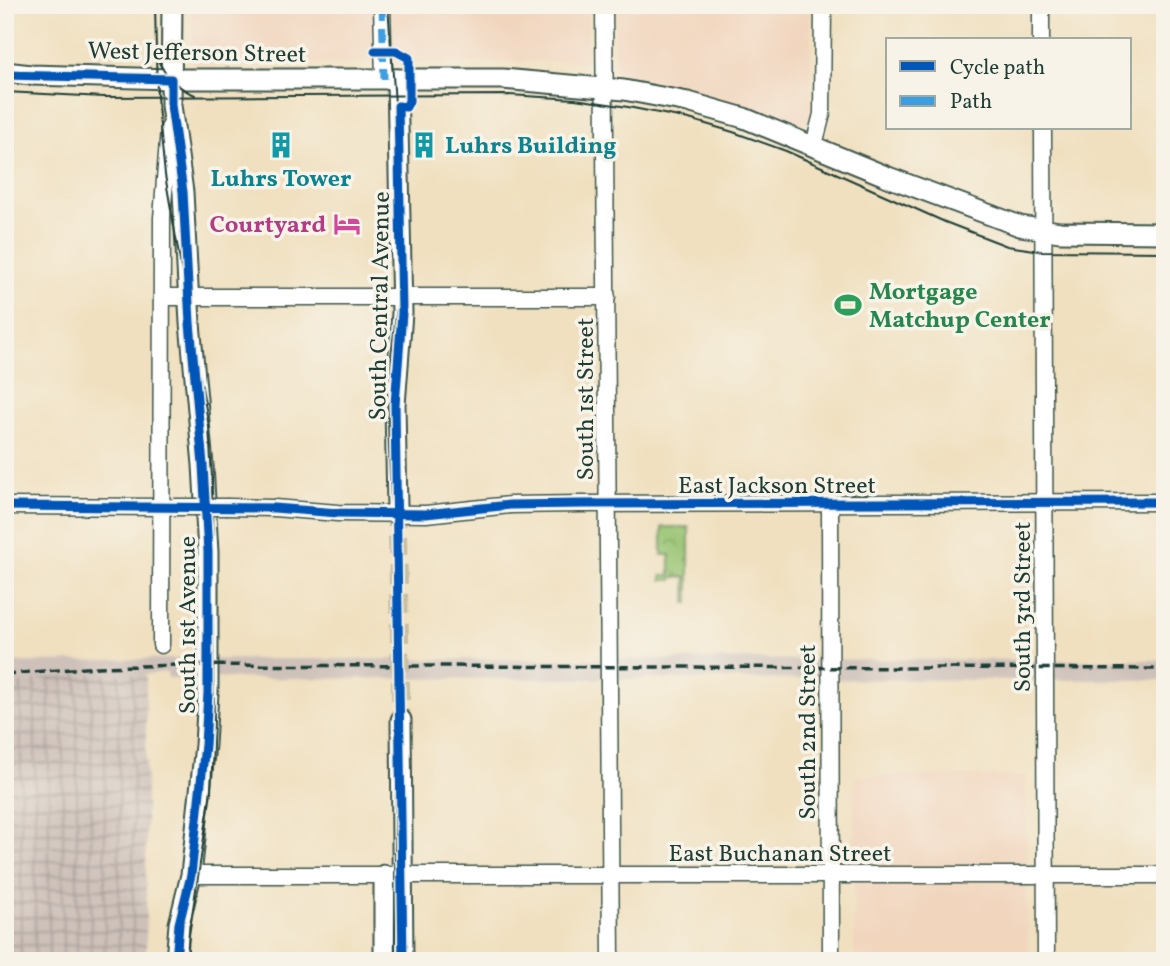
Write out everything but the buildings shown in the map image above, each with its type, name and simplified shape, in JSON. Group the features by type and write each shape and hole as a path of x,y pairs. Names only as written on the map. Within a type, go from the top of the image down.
{"main road":[{"name":"South 1st Avenue","path":"172,5 171,105 183,192 188,298 208,552 208,693 204,758 191,875 179,925 176,961"},
{"name":"West Jefferson Street","path":"7,74 171,79 503,79 604,88 652,95 744,118 995,219 1060,232 1165,233"},
{"name":"South Central Avenue","path":"390,79 397,191 394,510"},
{"path":"384,961 394,876 401,720"},
{"path":"394,876 403,961"}],"street":[{"path":"383,5 384,51 390,79"},
{"name":"South 1st Street","path":"604,5 611,961"},
{"path":"814,145 822,114 822,5"},
{"path":"1041,5 1041,38"},
{"name":"South 1st Avenue","path":"162,645 168,507 162,218 171,105"},
{"name":"South 3rd Street","path":"1043,130 1046,961"},
{"path":"163,297 607,297"},
{"name":"East Jackson Street","path":"5,506 394,510 426,514 510,505 1165,502"},
{"name":"South 2nd Street","path":"830,503 831,961"},
{"name":"East Buchanan Street","path":"191,875 1165,875"}],"shaded area":[{"path":"192,5 588,5 588,61 192,65"},
{"path":"615,5 811,5 811,118 808,123 797,126 700,91 618,72 615,66"},
{"path":"147,659 1165,660 1165,680 168,678 167,672 68,674 5,686 5,663"},
{"path":"68,674 146,674 146,961 5,961 5,686"},
{"path":"854,776 1026,776 1028,961 854,961"}],"green space":[{"path":"662,527 689,527 689,603 686,603 686,577 662,580 662,575 670,575 670,555 662,555"}],"tunnel":[{"path":"397,507 401,720"}],"tram line":[{"path":"155,5 157,97 165,175 209,427 212,478 214,720 211,792 187,961"},
{"path":"388,5 396,118 398,297 387,391 391,506"},
{"path":"158,60 173,81 195,95"},
{"path":"5,92 104,97 509,95 575,99 689,119 733,132 786,151 945,222 1007,246 1042,251 1165,252"},
{"path":"395,720 395,961"}],"railway":[{"path":"5,674 98,667 182,665 1165,669"}],"marked path":[{"path":"382,5 384,79"}],"cycle path":[{"path":"375,51 396,51 409,58 409,101 406,107 398,106 402,313 395,405 403,961"},
{"path":"5,75 171,79 171,105 183,192 208,552 208,693 205,745 191,875 179,924 176,961"},
{"path":"5,506 274,508 338,513 426,514 510,505 1165,502"}],"place":[{"name":"Luhrs Tower","path":"281,145"},
{"name":"Luhrs Building","path":"424,145"},
{"name":"Courtyard","path":"347,224"},
{"name":"Mortgage Matchup Center","path":"848,305"}]}
